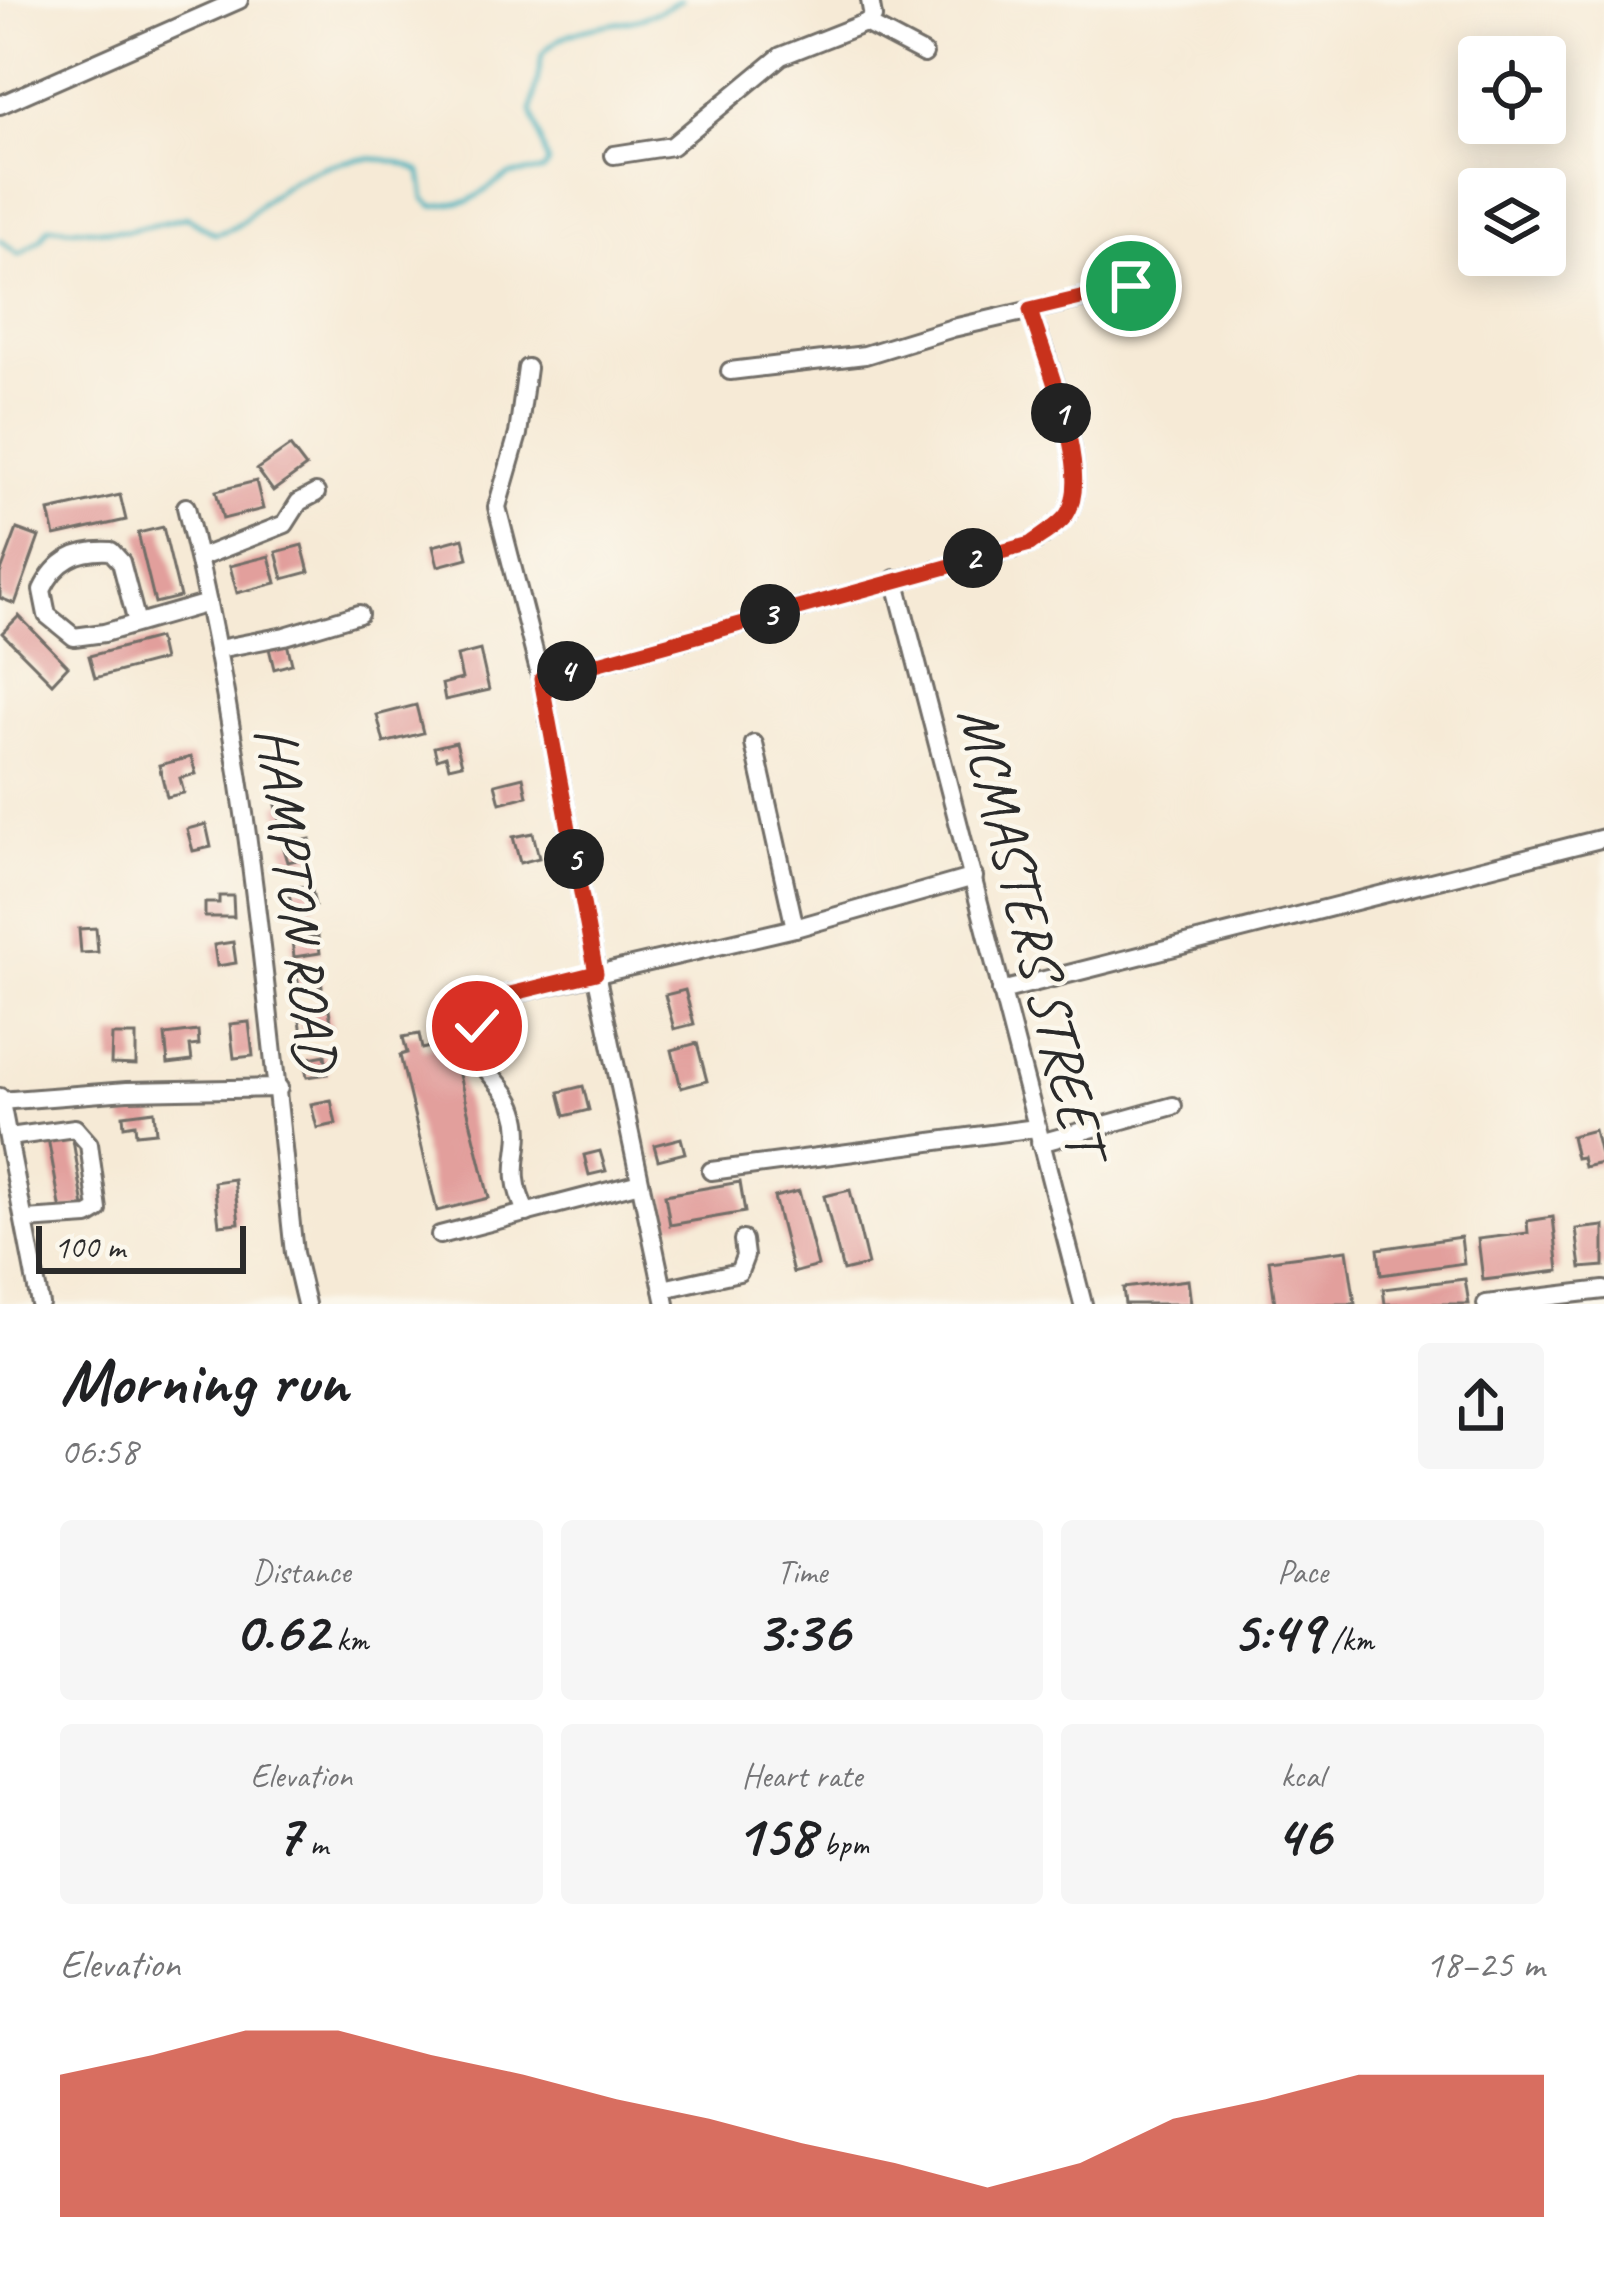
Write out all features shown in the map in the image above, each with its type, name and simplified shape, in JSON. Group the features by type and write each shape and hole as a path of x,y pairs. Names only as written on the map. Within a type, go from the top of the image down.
{"street":[{"path":"0,105 239,0"},
{"path":"614,155 672,146 781,56 865,23 873,17 870,0"},
{"path":"865,23 924,53"},
{"path":"730,371 866,355 953,328 1131,286"},
{"path":"541,679 1030,544 1069,512 1076,484 1073,457 1030,310"},
{"path":"527,368 518,434 497,507 541,679 664,1297 740,1272 746,1256 743,1240"},
{"path":"199,558 285,524 299,502 316,493"},
{"name":"HAMPTON ROAD","path":"186,507 218,649 253,866 294,1253 306,1304"},
{"path":"137,623 121,562 111,551 81,553 62,561 42,590 46,615 74,637 137,623 208,603"},
{"name":"MCMASTERS STREET","path":"895,578 1083,1304"},
{"path":"218,649 359,614"},
{"path":"754,744 795,928"},
{"path":"1001,991 1604,838"},
{"path":"527,1213 513,1176 515,1108 477,1053 474,1039 490,999 795,928 974,877"},
{"path":"40,1304 0,1100 279,1088"},
{"path":"711,1171 1090,1132 1173,1106"},
{"path":"9,1137 75,1128 88,1144 98,1210 88,1216 26,1220"},
{"path":"440,1235 640,1184"},
{"path":"1486,1304 1592,1296"}],"building":[{"path":"290,446 306,467 273,491 257,469"},
{"path":"256,481 263,509 223,519 216,491"},
{"path":"120,495 126,520 55,536 49,511"},
{"path":"163,527 180,597 155,603 138,533"},
{"path":"17,529 39,537 15,604 0,598 0,574"},
{"path":"463,538 468,558 438,566 433,546"},
{"path":"302,545 309,572 283,579 276,552"},
{"path":"269,556 276,583 237,593 230,566"},
{"path":"19,616 68,666 52,683 2,633"},
{"path":"158,638 163,660 95,678 89,656"},
{"path":"287,643 292,664 274,669 269,648"},
{"path":"480,650 489,690 445,700 442,684 462,679 457,656"},
{"path":"416,705 423,733 384,743 377,715"},
{"path":"456,742 462,764 449,767 446,756 437,759 434,747"},
{"path":"191,757 196,774 180,778 184,793 167,797 159,765"},
{"path":"523,777 527,796 500,803 495,784"},
{"path":"294,800 299,822 282,826 276,805"},
{"path":"206,824 211,847 193,851 187,829"},
{"path":"533,833 539,858 520,863 513,837"},
{"path":"310,839 314,856 288,862 283,845"},
{"path":"311,885 315,906 292,909 288,889"},
{"path":"219,896 233,896 234,917 205,917 205,903 219,903"},
{"path":"96,928 98,952 81,953 79,929"},
{"path":"318,936 320,953 294,957 292,940"},
{"path":"233,942 236,963 217,966 214,945"},
{"path":"319,968 322,987 300,991 296,972"},
{"path":"685,990 694,1024 674,1029 665,995"},
{"path":"329,1009 332,1029 302,1034 299,1013"},
{"path":"249,1022 253,1056 234,1058 230,1024"},
{"path":"198,1031 199,1045 190,1046 192,1061 168,1064 165,1035"},
{"path":"419,1034 422,1049 451,1042 489,1198 437,1211 400,1055 407,1053 403,1037"},
{"path":"112,1035 136,1035 136,1065 111,1064"},
{"path":"697,1043 707,1081 681,1088 672,1050"},
{"path":"325,1055 328,1074 307,1077 304,1059"},
{"path":"583,1086 589,1110 565,1116 559,1092"},
{"path":"331,1100 336,1124 317,1128 311,1104"},
{"path":"154,1111 156,1132 136,1134 135,1124 124,1126 123,1115"},
{"path":"1594,1130 1602,1163 1584,1167 1582,1157 1576,1158 1571,1136"},
{"path":"72,1134 84,1207 61,1211 48,1138"},
{"path":"681,1138 685,1153 658,1160 654,1145"},
{"path":"600,1151 606,1171 589,1175 584,1155"},
{"path":"234,1179 239,1223 219,1225 214,1182"},
{"path":"740,1182 745,1212 670,1225 665,1195"},
{"path":"850,1190 868,1265 843,1271 824,1196"},
{"path":"799,1191 818,1266 793,1273 774,1197"},
{"path":"1553,1217 1559,1271 1483,1280 1478,1239 1528,1233 1527,1221"},
{"path":"1604,1226 1604,1266 1581,1268 1576,1229"},
{"path":"1461,1237 1464,1263 1381,1275 1378,1249"},
{"path":"1347,1250 1355,1304 1275,1304 1269,1260"},
{"path":"1465,1279 1469,1304 1385,1304 1383,1289"},
{"path":"1188,1280 1191,1304 1125,1304 1123,1288"}],"waterway":[{"path":"0,240 19,255 49,227 127,231 187,217 215,234 241,223 269,197 303,176 363,159 402,164 421,172 425,199 433,206 469,201 509,175 542,171 548,164 532,111 542,54 552,44 576,32 649,15 681,0"}],"route":[{"path":"477,1026 490,999 596,973 541,679 1030,544 1069,512 1076,484 1067,432 1030,310 1131,286"}]}
